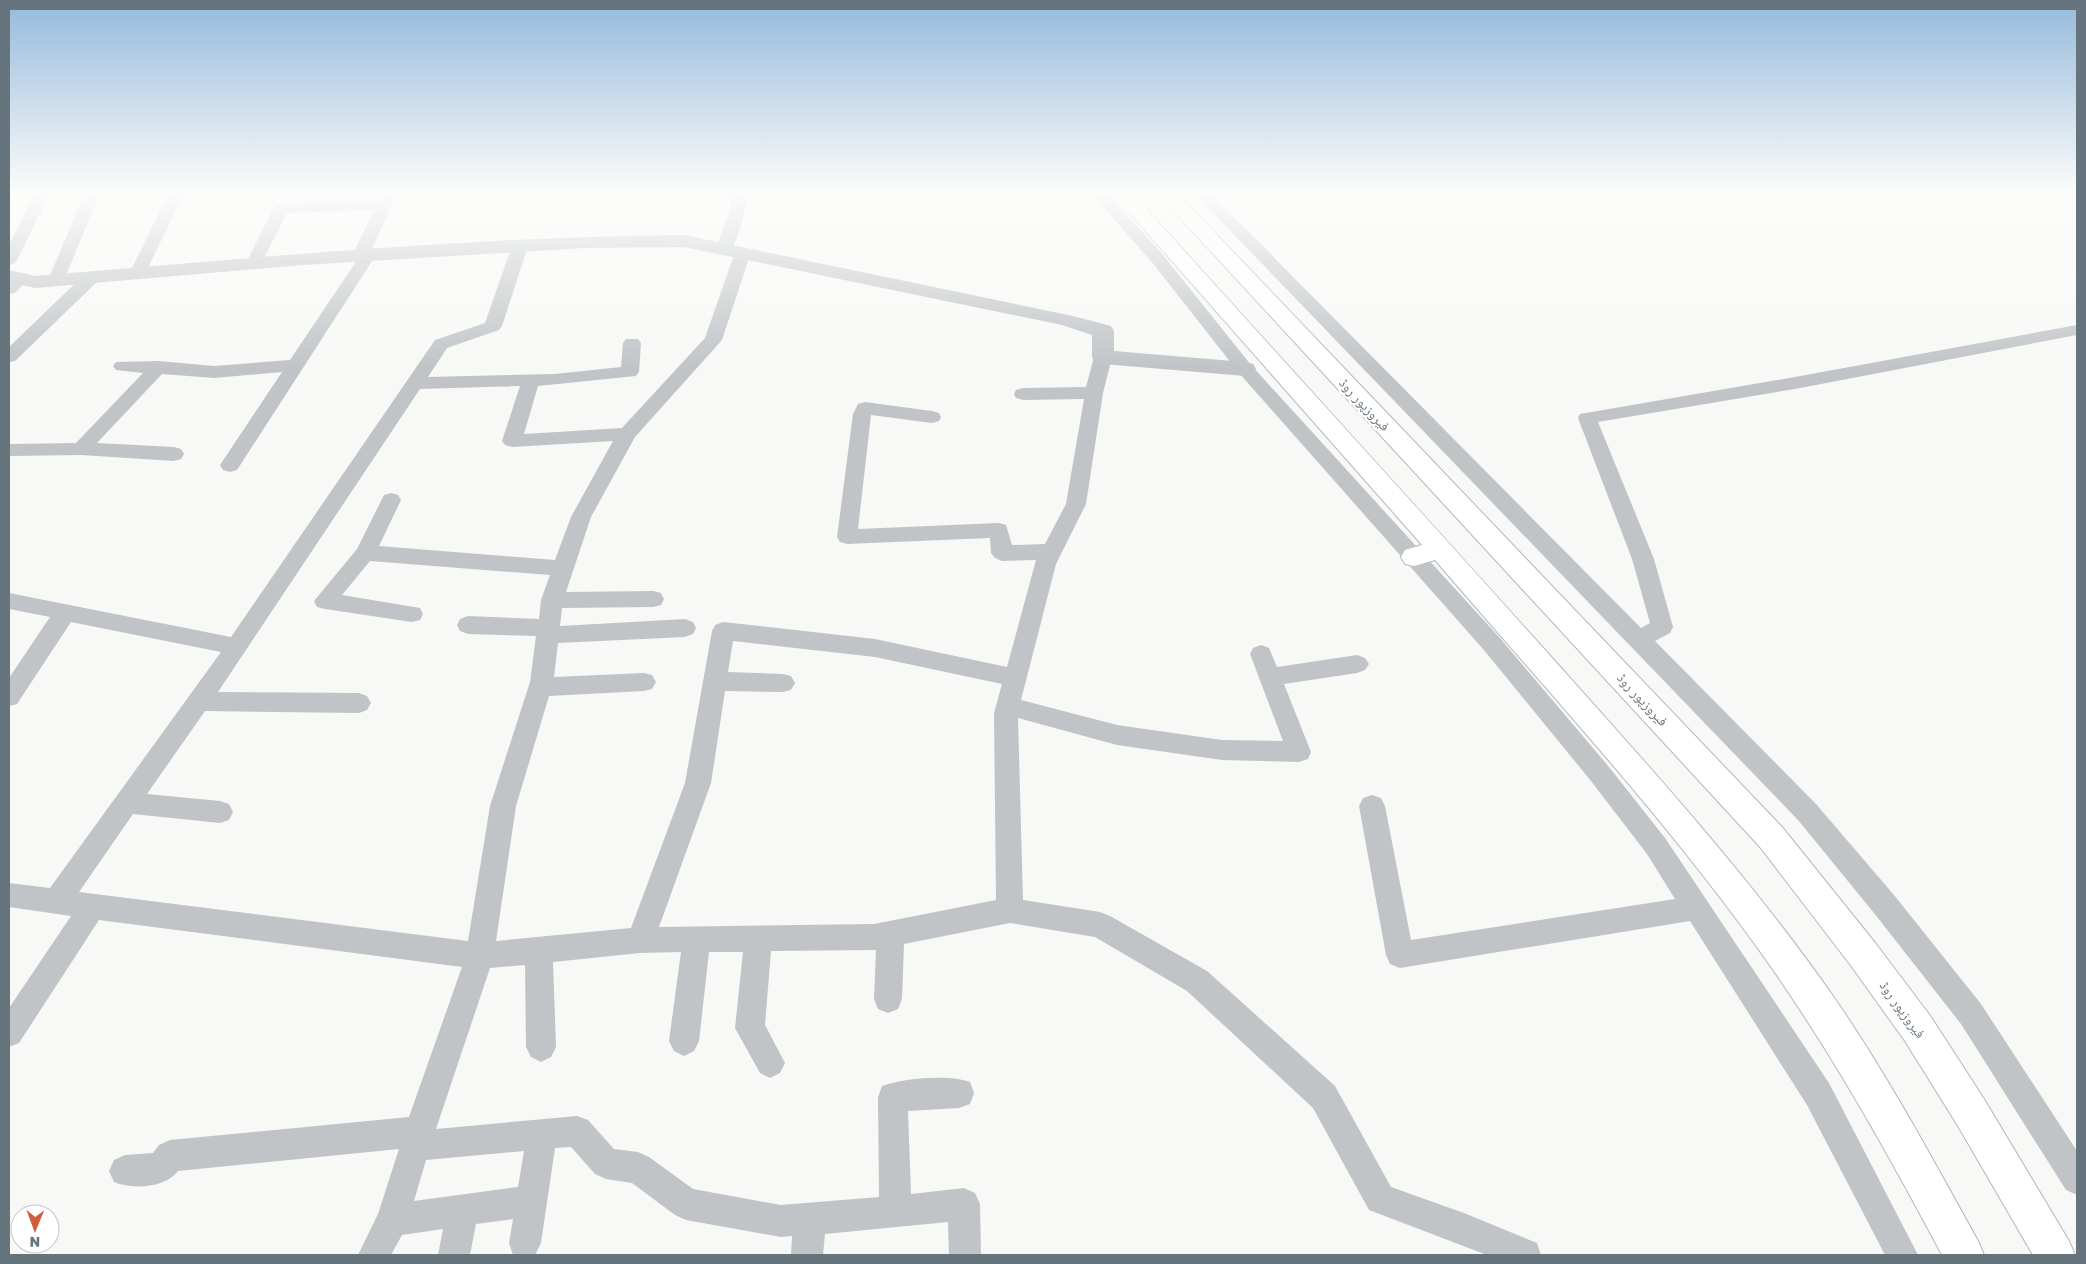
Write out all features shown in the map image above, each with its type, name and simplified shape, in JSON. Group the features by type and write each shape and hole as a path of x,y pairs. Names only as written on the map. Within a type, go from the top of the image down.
{"highway":[{"path":"1170,252 1427,553 1694,838 1766,932 1821,1009 1895,1128 1964,1255"},
{"name":"فیروزپور روڈ","path":"1221,252 1771,837 1844,928 1917,1028 1977,1119 2055,1255"}],"street":[{"path":"56,280 68,252"},
{"path":"137,274 148,252"},
{"path":"254,264 260,252"},
{"path":"230,465 296,365 366,252"},
{"path":"13,281 35,282 427,252"},
{"path":"57,901 237,647 440,344 493,326 518,252"},
{"path":"374,1255 392,1220 417,1138 480,956 504,806 540,687 552,600 563,568 581,518 627,434 713,340 734,252"},
{"path":"739,252 1066,320 1104,332 1102,357 1094,393 1076,504 1045,564 1006,713 1010,910"},
{"path":"1152,252 1245,369 1427,553 1491,643 1600,774 1656,846 1818,1094 1902,1255"},
{"path":"1260,252 1807,812 1884,904 1971,1014 2077,1178"},
{"path":"9,357 92,278"},
{"path":"1638,640 1662,627 1643,559 1588,418 1794,383 2077,330"},
{"path":"414,383 531,380 630,372 632,343"},
{"path":"1102,357 1245,369"},
{"path":"122,366 214,372 296,365"},
{"path":"82,449 159,367"},
{"path":"531,380 512,441 627,434"},
{"path":"1023,394 1094,393"},
{"path":"932,417 865,408 862,414 847,537 999,530 1002,553 1051,552"},
{"path":"9,450 82,449 174,454"},
{"path":"391,500 365,553 325,601 412,614"},
{"path":"365,553 563,568"},
{"path":"552,600 653,599"},
{"path":"9,601 237,647"},
{"path":"9,697 65,612"},
{"path":"468,625 548,631 686,628"},
{"path":"640,940 698,783 723,631 875,648 986,673 1016,677"},
{"path":"1008,706 1126,736 1222,750 1299,752 1261,654"},
{"path":"1270,677 1357,664"},
{"path":"715,681 783,683"},
{"path":"540,687 644,682"},
{"path":"199,701 359,703"},
{"path":"127,803 220,812"},
{"path":"1372,806 1400,955 1696,908"},
{"path":"9,895 480,956 640,940 874,937 1010,910 1100,925 1197,981 1324,1097 1380,1199 1464,1229 1525,1255"},
{"path":"9,1033 93,906"},
{"path":"888,1000 890,934"},
{"path":"758,938 750,1028 770,1063"},
{"path":"684,1041 697,939"},
{"path":"539,950 541,1046"},
{"path":"895,1212 893,1097 959,1093"},
{"path":"125,1170 161,1168 170,1156 417,1138 577,1131 606,1163 638,1168 686,1204 781,1221 895,1212 964,1204 965,1255"},
{"path":"525,1242 542,1134"},
{"path":"392,1220 531,1202"},
{"path":"454,1255 463,1210"},
{"path":"807,1255 810,1219"}]}
